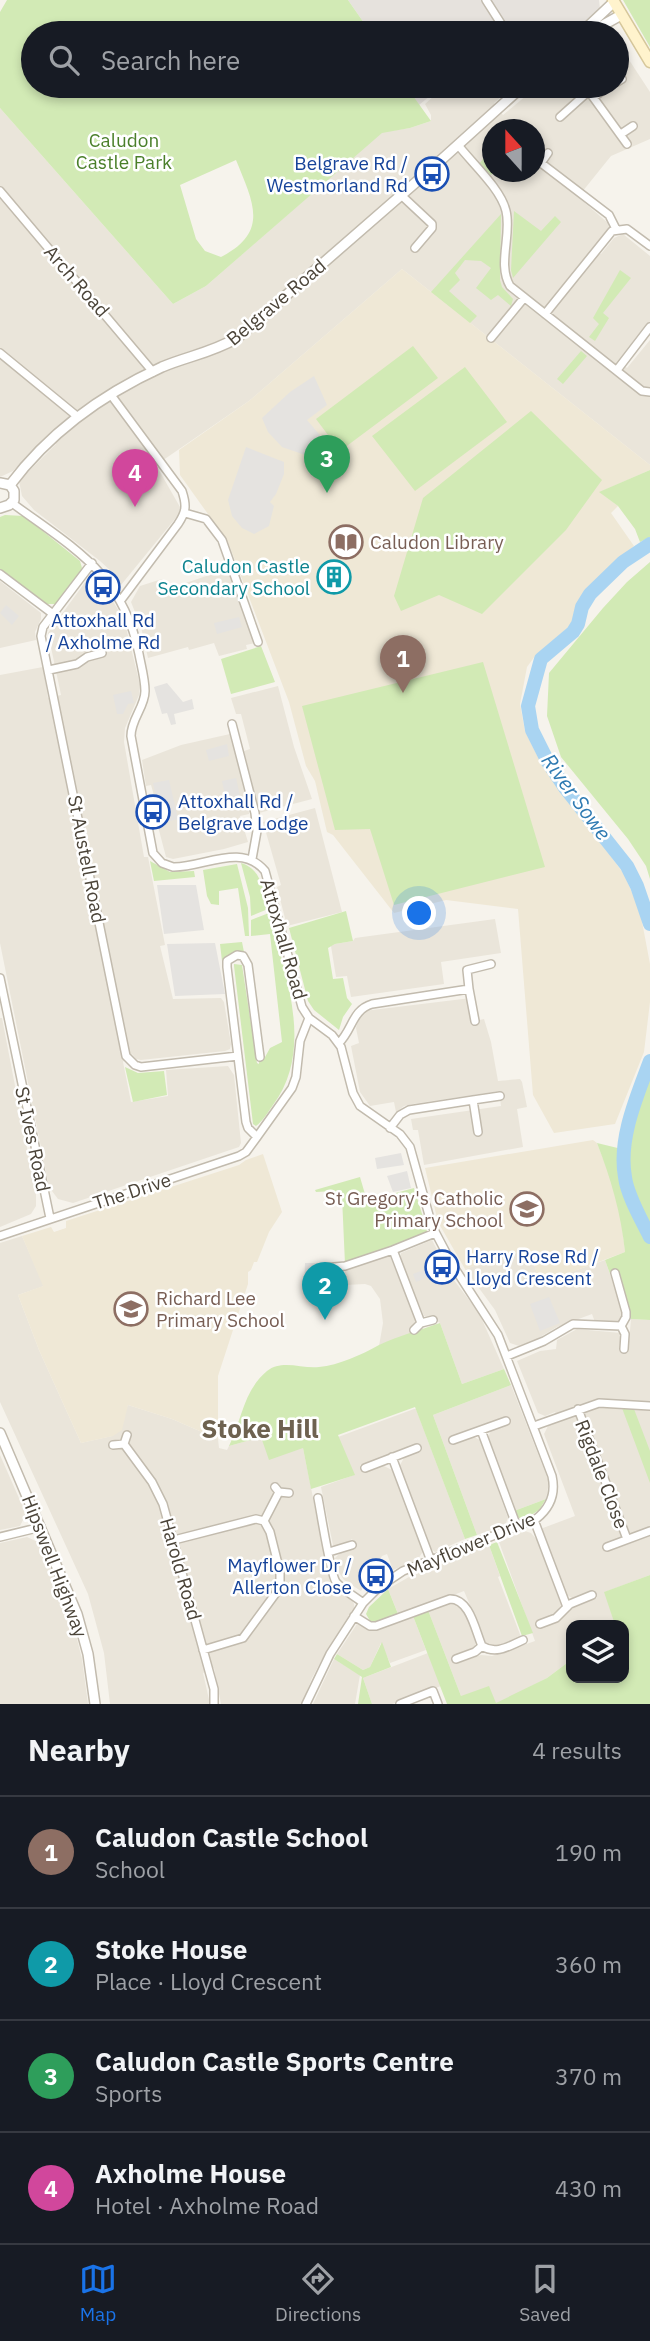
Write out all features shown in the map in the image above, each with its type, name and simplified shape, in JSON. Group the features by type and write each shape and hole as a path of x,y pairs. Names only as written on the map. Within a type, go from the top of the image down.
{"main road":[{"path":"613,1 625,21"},
{"path":"629,28 650,62"}],"street":[{"path":"486,0 499,21"},
{"path":"593,21 613,1"},
{"path":"610,21 621,15"},
{"name":"Belgrave Road","path":"5,484 45,444 111,395 153,372 212,351 237,338 510,98"},
{"path":"560,117 582,98"},
{"path":"595,98 626,144"},
{"path":"621,134 633,127"},
{"path":"458,145 503,202 508,217 506,279 513,290 642,391 650,392"},
{"path":"548,153 541,163 609,215 616,229"},
{"name":"Arch Road","path":"0,191 153,372"},
{"path":"401,195 432,224 432,228 415,248"},
{"path":"545,314 608,234 616,229 627,229 650,246"},
{"path":"491,338 524,298"},
{"path":"617,370 650,327"},
{"path":"0,353 78,417"},
{"path":"111,395 182,491 187,503 185,513 121,600"},
{"path":"0,508 12,503 15,494 5,484"},
{"name":"Attoxhall Road","path":"12,503 92,564 108,580 121,600 133,628 145,686 131,736 153,853 162,863 173,867 234,856 252,859 262,867 268,879 300,1002 309,1018 300,1041 295,1083 257,1137"},
{"path":"185,513 206,519 222,540 257,642"},
{"name":"St Austell Road","path":"92,564 41,632 127,1056 135,1065 141,1067 239,1055"},
{"path":"0,574 53,614"},
{"path":"49,670 77,664 87,656 102,653"},
{"path":"232,724 255,813 257,831 252,859"},
{"path":"257,1137 246,1122 227,967 227,961 237,955 243,956 248,965 260,1057"},
{"path":"475,1021 467,970 491,964"},
{"name":"St Ives Road","path":"0,978 50,1218"},
{"path":"309,1018 339,1043 347,1035 356,1014 366,1006 469,989"},
{"name":"Mayflower Drive","path":"306,1704 325,1662 363,1603 379,1587 396,1575 534,1520 547,1508 554,1488 534,1426 494,1327 452,1264 428,1215 410,1147 400,1134 364,1110 357,1102 339,1043"},
{"path":"390,1128 400,1115 409,1110 500,1096"},
{"path":"473,1100 478,1132"},
{"name":"The Drive","path":"0,1236 236,1158 246,1152 257,1137"},
{"path":"324,1268 345,1266 436,1233"},
{"path":"393,1250 421,1323"},
{"path":"615,1273 626,1312 621,1326"},
{"path":"414,1330 421,1323 433,1320"},
{"path":"508,1359 573,1324 621,1326"},
{"path":"621,1326 625,1334 624,1349"},
{"path":"534,1426 578,1409 608,1402 650,1406"},
{"name":"Rigdale Close","path":"578,1409 627,1539"},
{"path":"453,1440 506,1420"},
{"path":"481,1430 517,1527"},
{"name":"Hipswell Highway","path":"0,1433 81,1625 95,1704"},
{"path":"113,1445 124,1444 127,1435"},
{"name":"Harold Road","path":"124,1444 155,1487 163,1504 214,1689 214,1704"},
{"path":"365,1468 417,1448"},
{"path":"392,1457 431,1561"},
{"path":"264,1521 277,1490 289,1493"},
{"path":"318,1498 331,1572 335,1580 363,1603"},
{"path":"174,1540 251,1519 264,1521"},
{"path":"534,1520 567,1607"},
{"path":"204,1650 243,1638 276,1593 281,1572 270,1532 264,1521"},
{"path":"0,1537 41,1527"},
{"name":"Rigdale Close","path":"607,1547 650,1531"},
{"path":"329,1552 352,1545"},
{"path":"540,1623 556,1618 567,1607 592,1595"},
{"path":"354,1616 370,1626 376,1626 454,1598 466,1607 482,1646 488,1650 496,1650 523,1640"},
{"path":"456,1659 475,1652 482,1646"},
{"path":"400,1704 433,1691 438,1704"}],"shaded area":[{"path":"348,0 599,0 600,9 586,21 363,21"},
{"path":"629,60 650,92 650,139 611,156 578,197 608,223 609,227 592,250 601,254 614,238 623,234 650,256 650,322 619,361 627,368 650,340 650,465 402,269 249,401 156,465 180,507 179,514 121,585 100,561 34,510 22,496 19,481 56,444 48,435 13,471 0,477 0,108 173,304 206,286 382,132 410,128 431,121 425,104 432,98 500,98 494,103 503,115 524,98 629,98"},
{"path":"414,98 427,98 419,105"},
{"path":"402,269 650,465 650,470 600,492 618,506 611,513 634,546 586,589 573,623 535,656 527,667 520,704 525,731 541,763 624,874 640,911 650,964 650,1002 644,1052 615,1124 554,1133 533,1095 518,909 446,900 394,913 333,835 327,832 315,781 306,766 289,702 228,542 180,475 179,450 249,401"},
{"path":"314,376 327,405 307,420 325,441 311,457 282,447 268,432 262,418 290,392"},
{"path":"246,447 284,462 284,474 270,502 274,506 269,526 254,534 242,528 232,516 228,500"},
{"path":"227,569 255,643 246,645 247,649 219,656 214,643 148,658 141,627 131,602 140,586 162,579 171,588"},
{"path":"93,577 102,584 124,619 140,685 139,695 125,728 124,742 144,857 148,857 165,945 160,946 173,999 221,998 231,1044 230,1049 225,1051 141,1060 132,1054 127,1056 123,1062 131,1102 168,1096 166,1070 228,1066 234,1075 241,1143 239,1147 73,1203 58,1199 49,1187 0,943 0,675 43,667 48,698 61,695 48,633 86,581"},
{"path":"0,581 41,613 35,632 36,640 0,648"},
{"path":"6,605 19,616 12,625 0,613"},
{"path":"239,617 242,627 217,634 214,623"},
{"path":"167,683 183,702 192,699 194,709 174,714 176,724 171,725 167,713 162,714 154,687"},
{"path":"278,686 294,747 312,799 259,813 244,751 250,749 241,714 236,714 231,698"},
{"path":"131,691 134,703 128,704 123,714 117,714 113,695"},
{"path":"230,734 248,801 249,814 240,816 248,842 173,859 166,857 155,815 159,813 151,785 146,786 142,760 181,745"},
{"path":"227,744 229,756 209,761 206,750"},
{"path":"236,778 240,796 226,799 222,781"},
{"path":"169,780 178,819 162,823 153,783"},
{"path":"315,808 342,912 287,926 277,887 281,885 263,822"},
{"path":"157,885 196,885 204,930 164,934"},
{"path":"495,919 501,953 441,962 444,984 351,997 347,976 336,977 331,946 335,944 353,941 355,938"},
{"path":"215,943 225,994 175,996 167,944"},
{"path":"471,998 475,1021 484,1019 498,1081 520,1079 522,1082 527,1107 517,1109 523,1147 424,1165 418,1130 413,1130 411,1119 501,1106 499,1091 413,1104 396,1112 394,1102 370,1106 360,1092 351,1046 359,1043 356,1028 364,1011"},
{"path":"0,1018 36,1206 31,1214 0,1227"},
{"name":"St Gregory's Catholic Primary School","path":"593,1140 597,1143 610,1176 621,1216 625,1252 540,1284 529,1248 465,1269 438,1222 425,1168"},
{"path":"401,1153 404,1165 377,1169 375,1158"},
{"name":"Richard Lee Primary School","path":"263,1154 282,1212 269,1232 257,1262 254,1262 248,1272 248,1284 218,1376 218,1439 172,1419 128,1405 122,1430 113,1436 81,1443 39,1350 18,1295 43,1286 22,1236 51,1227 54,1232 66,1228 66,1221 239,1165"},
{"path":"407,1171 411,1188 393,1192 387,1176"},
{"path":"22,1236 44,1286 18,1295 39,1350 81,1443 112,1436 128,1405 172,1419 218,1439 219,1448 227,1450 229,1446 261,1437 303,1448 330,1582 351,1598 354,1611 326,1652 302,1704 221,1704 214,1668 203,1673 210,1704 110,1704 104,1653 88,1594 0,1402 0,1243"},
{"path":"432,1240 450,1275 479,1313 504,1369 462,1384 440,1323 424,1316 400,1260 401,1253"},
{"path":"529,1248 540,1283 605,1260 621,1306 621,1320 613,1324 595,1322 592,1314 557,1327 519,1346 510,1343 495,1310 465,1269"},
{"path":"389,1254 416,1320 411,1327 413,1333 379,1346 383,1323 380,1299 371,1286 345,1285 345,1269"},
{"path":"305,1263 326,1263 326,1288 304,1288"},
{"path":"436,1265 439,1273 416,1282 413,1274"},
{"path":"549,1297 560,1323 540,1331 530,1304"},
{"path":"631,1319 650,1320 650,1575 605,1592 613,1620 566,1620 566,1664 547,1678 496,1704 461,1696 428,1610 452,1601 465,1608 476,1640 475,1647 454,1657 456,1664 481,1655 492,1656 535,1641 499,1542 525,1531 537,1540 561,1605 556,1613 537,1621 539,1628 556,1621 577,1605 597,1598 594,1592 577,1598 565,1594 542,1534 543,1528 575,1516 544,1434 549,1424 558,1420 555,1412 545,1416 538,1413 517,1361 540,1351 556,1349 557,1340 577,1329 621,1333 619,1351 628,1353"},
{"path":"511,1385 549,1482 546,1499 514,1511 488,1439 491,1429 510,1422 509,1418 450,1438 472,1436 480,1440 508,1518 505,1525 477,1535 433,1415"},
{"path":"414,1409 465,1539 435,1552 430,1548 400,1465 405,1456 422,1449 420,1444 360,1465 363,1472 382,1465 392,1470 424,1550 418,1559 393,1570 387,1554 382,1556 361,1591 344,1580 336,1568 335,1558 355,1547 352,1539 337,1548 333,1545 321,1487 354,1475 338,1437"},
{"path":"0,1455 26,1514 20,1526 0,1530"},
{"path":"27,1537 40,1543 72,1619 82,1659 88,1704 0,1704 0,1543"},
{"path":"489,1545 521,1637 494,1647 486,1643 464,1591 399,1616 388,1589 409,1577"},
{"path":"413,1616 426,1650 390,1663 381,1643 370,1667 363,1670 337,1654 357,1624 378,1629"},
{"path":"428,1653 441,1686 392,1704 372,1704 363,1678"},
{"path":"334,1659 360,1675 355,1704 313,1704"}],"green space":[{"name":"Caludon Castle Park","path":"7,0 348,0 363,21 21,21 21,98 415,98 431,121 382,133 206,286 173,304 0,108 0,12","holes":["236,160 248,189 253,215 252,226 246,237 221,257 205,251 196,239 180,185"]},
{"path":"623,0 650,0 650,47"},
{"path":"514,211 541,231 555,216 561,222 513,278 511,270"},
{"path":"501,214 500,280 502,287 513,299 511,306 498,295 491,300 476,288 491,268 481,261 465,260 455,273 460,280 449,291 477,316 470,323 431,292"},
{"path":"620,270 631,278 603,313 609,318 595,341 589,337 599,324 593,318"},
{"path":"413,346 438,378 340,451 316,419"},
{"path":"581,351 587,356 563,384 557,379"},
{"path":"465,367 507,422 415,491 372,436"},
{"path":"531,411 602,480 566,530 482,614 439,595 401,611 394,596 423,498"},
{"path":"650,470 650,537 640,542 635,529 618,506 599,492"},
{"path":"24,516 80,561 82,568 79,574 55,604 47,604 0,569 0,517"},
{"path":"650,562 650,879 646,866 628,839 561,757 547,716 549,673 603,608"},
{"path":"261,646 275,682 231,694 221,659"},
{"path":"483,662 545,867 394,905 370,829 335,830 302,706"},
{"path":"150,861 170,872 194,871 195,877 154,881"},
{"path":"241,863 257,875 268,909 251,916 250,897"},
{"path":"237,864 248,908 249,936 245,936 238,888 219,891 219,905 211,904 207,896 203,870"},
{"path":"346,911 353,941 328,948 333,979 343,978 347,998 352,1004 343,1017 339,1030 314,1010 308,1001 289,928"},
{"path":"269,913 288,986 294,1036 286,1083 256,1126 253,1124 234,964 242,965 259,1064 259,1060 264,1059 270,1048 282,1042 270,934 251,936 251,920"},
{"path":"242,942 244,952 233,952 222,961 220,944"},
{"path":"125,1067 138,1073 164,1071 167,1095 133,1102"},
{"path":"650,1071 650,1320 631,1319 619,1273 610,1274 605,1260 625,1252 615,1196 597,1143 630,1151 634,1118"},
{"path":"360,1177 367,1201 414,1188 427,1230 424,1236 345,1264 342,1197 334,1191 315,1190"},
{"path":"440,1323 462,1384 504,1369 511,1385 433,1415 477,1535 465,1539 415,1407 338,1435 355,1475 311,1489 303,1448 269,1460 261,1437 229,1446 253,1388 273,1367 319,1367 334,1364"},
{"path":"622,1408 634,1409 650,1451 650,1483"},
{"path":"546,1499 539,1510 525,1519 519,1518 514,1511"},
{"path":"497,1542 533,1633 522,1636 489,1545"},
{"path":"650,1575 650,1704 447,1704 413,1616 428,1610 461,1696 489,1686 496,1703 547,1678 566,1664 566,1683 629,1683 629,1620 613,1620 604,1592"},
{"path":"388,1589 398,1614 377,1622 370,1621 366,1614 369,1607"},
{"path":"382,1642 391,1667 363,1678 372,1704 358,1704 362,1677 334,1659 337,1654 363,1670 370,1667"}],"waterway":[{"name":"River Sowe","path":"650,544 623,562 590,594 573,632 541,659 528,706 532,730 548,762 627,866 650,924"},
{"name":"River Sowe","path":"650,1061 630,1118 624,1148 625,1177 629,1192 650,1237"}],"place":[{"name":"Belgrave Rd / Westmorland Rd","path":"432,174"},
{"name":"Caludon Castle Sports Centre","path":"327,493"},
{"name":"Axholme House","path":"135,507"},
{"name":"Caludon Library","path":"346,542"},
{"name":"Caludon Castle Secondary School","path":"334,577"},
{"name":"Attoxhall Rd / Axholme Rd","path":"103,587"},
{"name":"Caludon Castle School","path":"403,693"},
{"name":"Attoxhall Rd / Belgrave Lodge","path":"153,812"},
{"name":"St Gregory's Catholic Primary School","path":"527,1209"},
{"name":"Harry Rose Rd / Lloyd Crescent","path":"442,1267"},
{"name":"Richard Lee Primary School","path":"131,1309"},
{"name":"Stoke House","path":"325,1320"},
{"name":"Mayflower Dr / Allerton Close","path":"376,1576"}],"district":[{"name":"Stoke Hill","path":"260,1429"}]}
